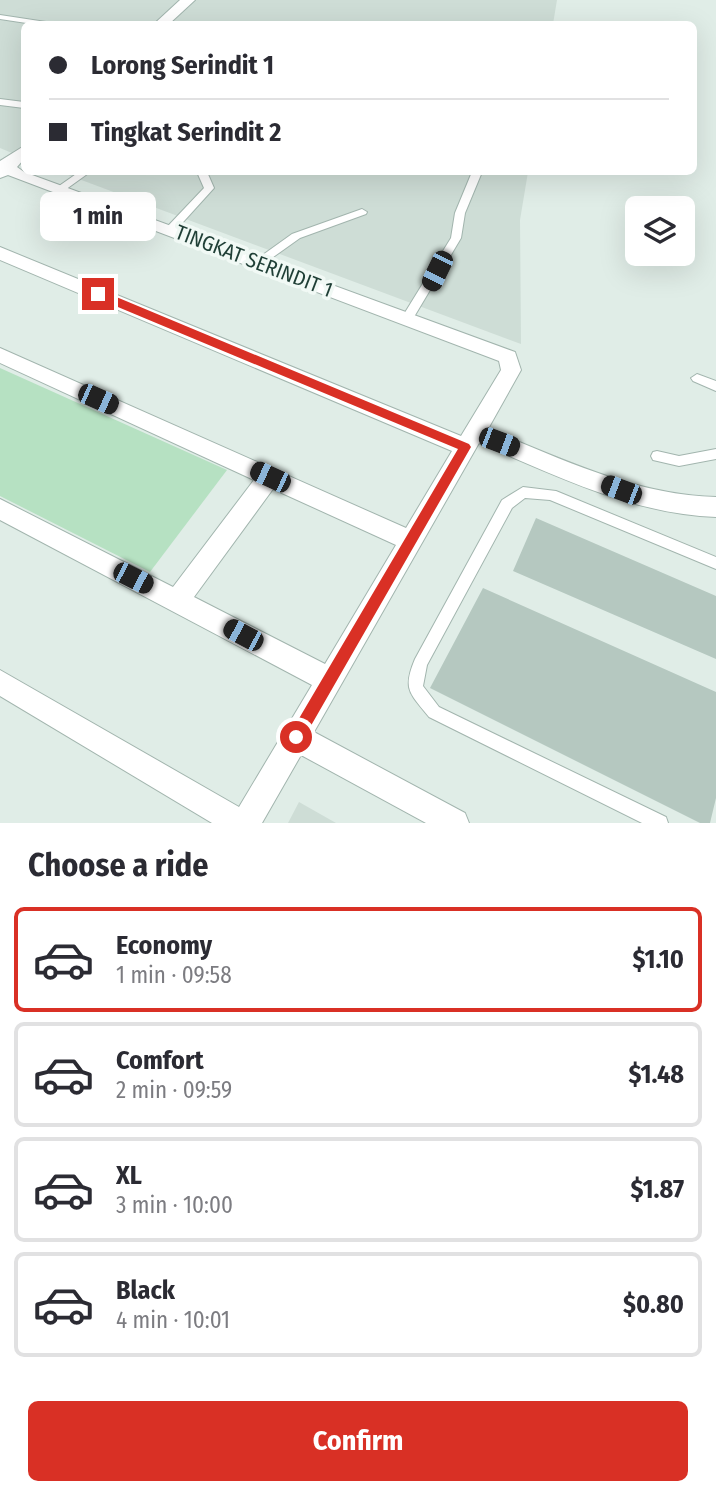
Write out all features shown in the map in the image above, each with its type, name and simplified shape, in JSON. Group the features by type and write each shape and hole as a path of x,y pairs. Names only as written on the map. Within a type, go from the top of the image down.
{"street":[{"path":"164,21 188,0"},
{"path":"2,169 21,153"},
{"name":"TINGKAT SERINDIT 1","path":"2,169 62,188 508,357 510,370 470,440"},
{"path":"0,253 470,440 621,490 694,509 716,507"},
{"path":"0,355 411,541"},
{"path":"246,823 470,440"},
{"path":"177,601 270,477"},
{"path":"0,509 329,680"},
{"path":"0,682 239,823"},
{"path":"296,737 456,823"}],"lane":[{"path":"0,17 26,21"},
{"path":"0,102 21,105"},
{"path":"62,188 81,175"},
{"path":"171,229 209,188 203,175"},
{"path":"407,318 456,238 460,213 476,175"},
{"path":"258,262 296,236 362,212"},
{"path":"696,378 716,386"},
{"path":"657,456 679,461 701,459 716,454"},
{"path":"660,823 434,712 415,688 419,664 507,504 523,492 551,495 716,563"}],"shaded area":[{"path":"0,0 557,0 554,21 21,21 21,157 0,148"},
{"path":"68,175 528,175 520,220 521,344"},
{"path":"299,802 336,823 288,823"}],"green space":[{"path":"0,368 227,470 150,572 0,496"}],"building":[{"path":"536,518 716,596 716,659 513,571"},
{"path":"483,588 716,692 716,798 710,823 700,823 430,688"}],"route":[{"path":"98,294 465,447 296,737"}]}
